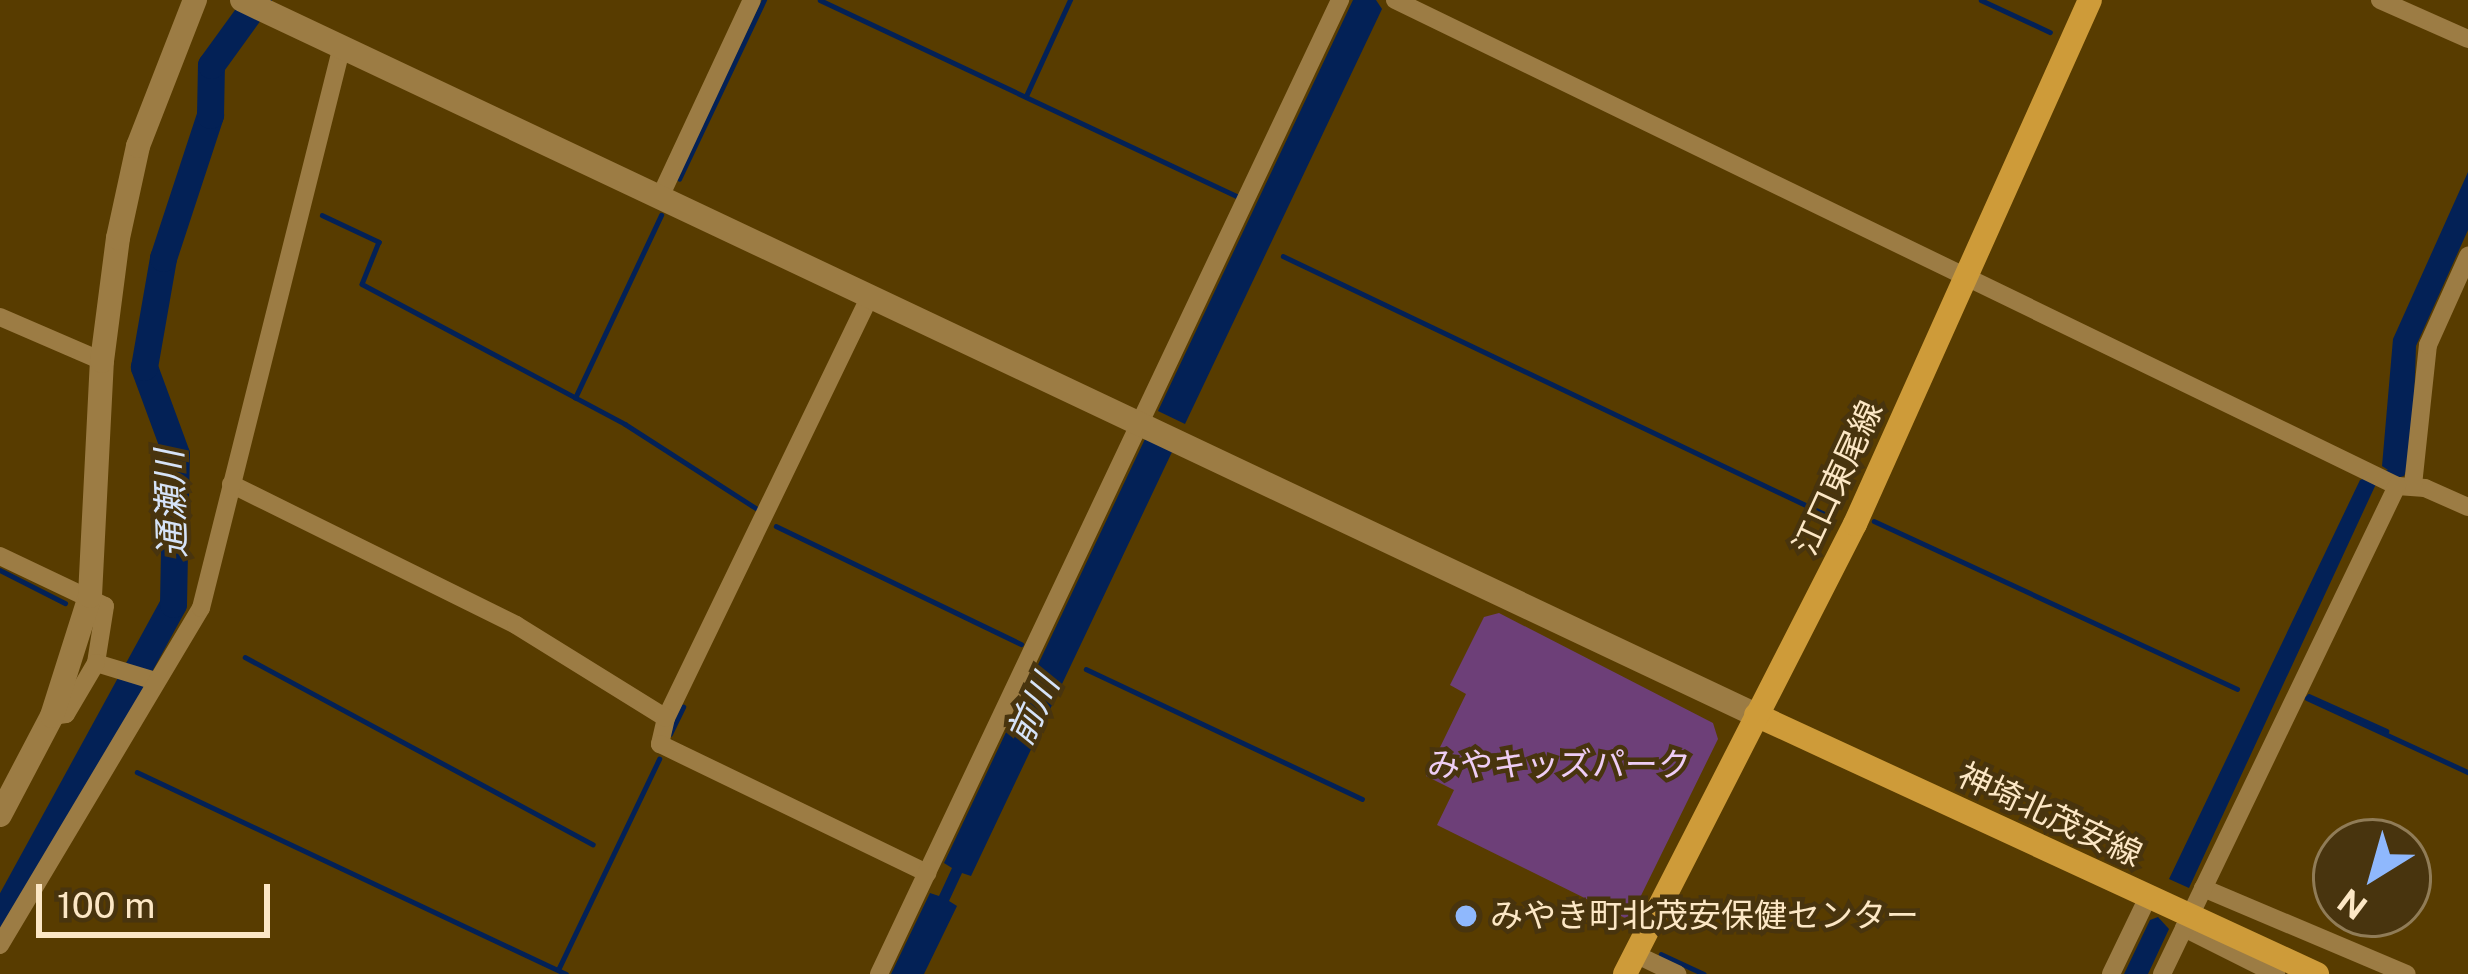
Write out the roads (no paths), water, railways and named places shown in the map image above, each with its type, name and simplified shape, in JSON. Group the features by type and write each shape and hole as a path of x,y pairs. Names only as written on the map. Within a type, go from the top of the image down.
{"main road":[{"name":"江口東尾線","path":"1629,964 1855,524 2090,0"},
{"name":"神埼北茂安線","path":"1756,715 2148,897 2187,922 2317,974"}],"street":[{"path":"0,815 52,716 90,596 102,361 138,146 195,0"},
{"path":"242,0 1140,420 1756,715"},
{"path":"660,197 752,0"},
{"path":"879,974 1340,0"},
{"path":"1395,0 2393,482 2468,507"},
{"path":"2380,0 2468,39"},
{"path":"0,945 148,679 201,608 342,46"},
{"path":"2162,974 2393,482 2421,469 2428,345 2468,256"},
{"path":"870,296 666,718 660,744 927,873"},
{"path":"0,316 102,361"},
{"path":"231,484 516,625 666,718"},
{"path":"0,556 105,606 98,664 66,714 52,716"},
{"path":"98,664 148,679"},
{"path":"2204,888 2407,974"},
{"path":"2111,974 2148,897"},
{"path":"2187,922 2276,974"},
{"path":"1629,964 1677,974"}],"water":[{"path":"1353,0 1376,0 1382,9 1185,424 1158,411"},
{"path":"2468,172 2468,230 2416,346 2412,458 2404,476 2376,484 2189,888 2169,879 2360,480 2388,470 2382,466 2393,339"},
{"name":"前川","path":"1145,439 1172,452 971,876 962,873 949,901 957,906 924,974 891,974 930,893 939,896 952,868 944,863"},
{"path":"2158,917 2169,929 2148,974 2124,974 2150,920"}],"waterway":[{"name":"通瀬川","path":"0,920 173,604 176,454 144,367 163,258 210,115 211,65 258,0"},
{"path":"679,179 764,0"},
{"path":"820,0 1236,196"},
{"path":"1026,96 1070,0"},
{"path":"1981,0 2050,32"},
{"path":"322,215 379,242 362,284 625,424 756,508"},
{"path":"575,398 661,215"},
{"path":"1283,256 1831,517"},
{"path":"1874,521 2237,689"},
{"path":"776,526 1021,644"},
{"path":"0,570 65,603"},
{"path":"245,657 593,844"},
{"path":"1086,669 1362,799"},
{"path":"2309,696 2387,731"},
{"path":"2307,698 2468,772"},
{"path":"670,734 683,707"},
{"path":"558,970 659,759"},
{"path":"137,772 566,974"},
{"path":"1661,954 1704,974"}],"place":[{"name":"みやき町北茂安保健センター","path":"1466,916"}],"park label":[{"name":"みやキッズパーク","path":"1559,765"}]}
